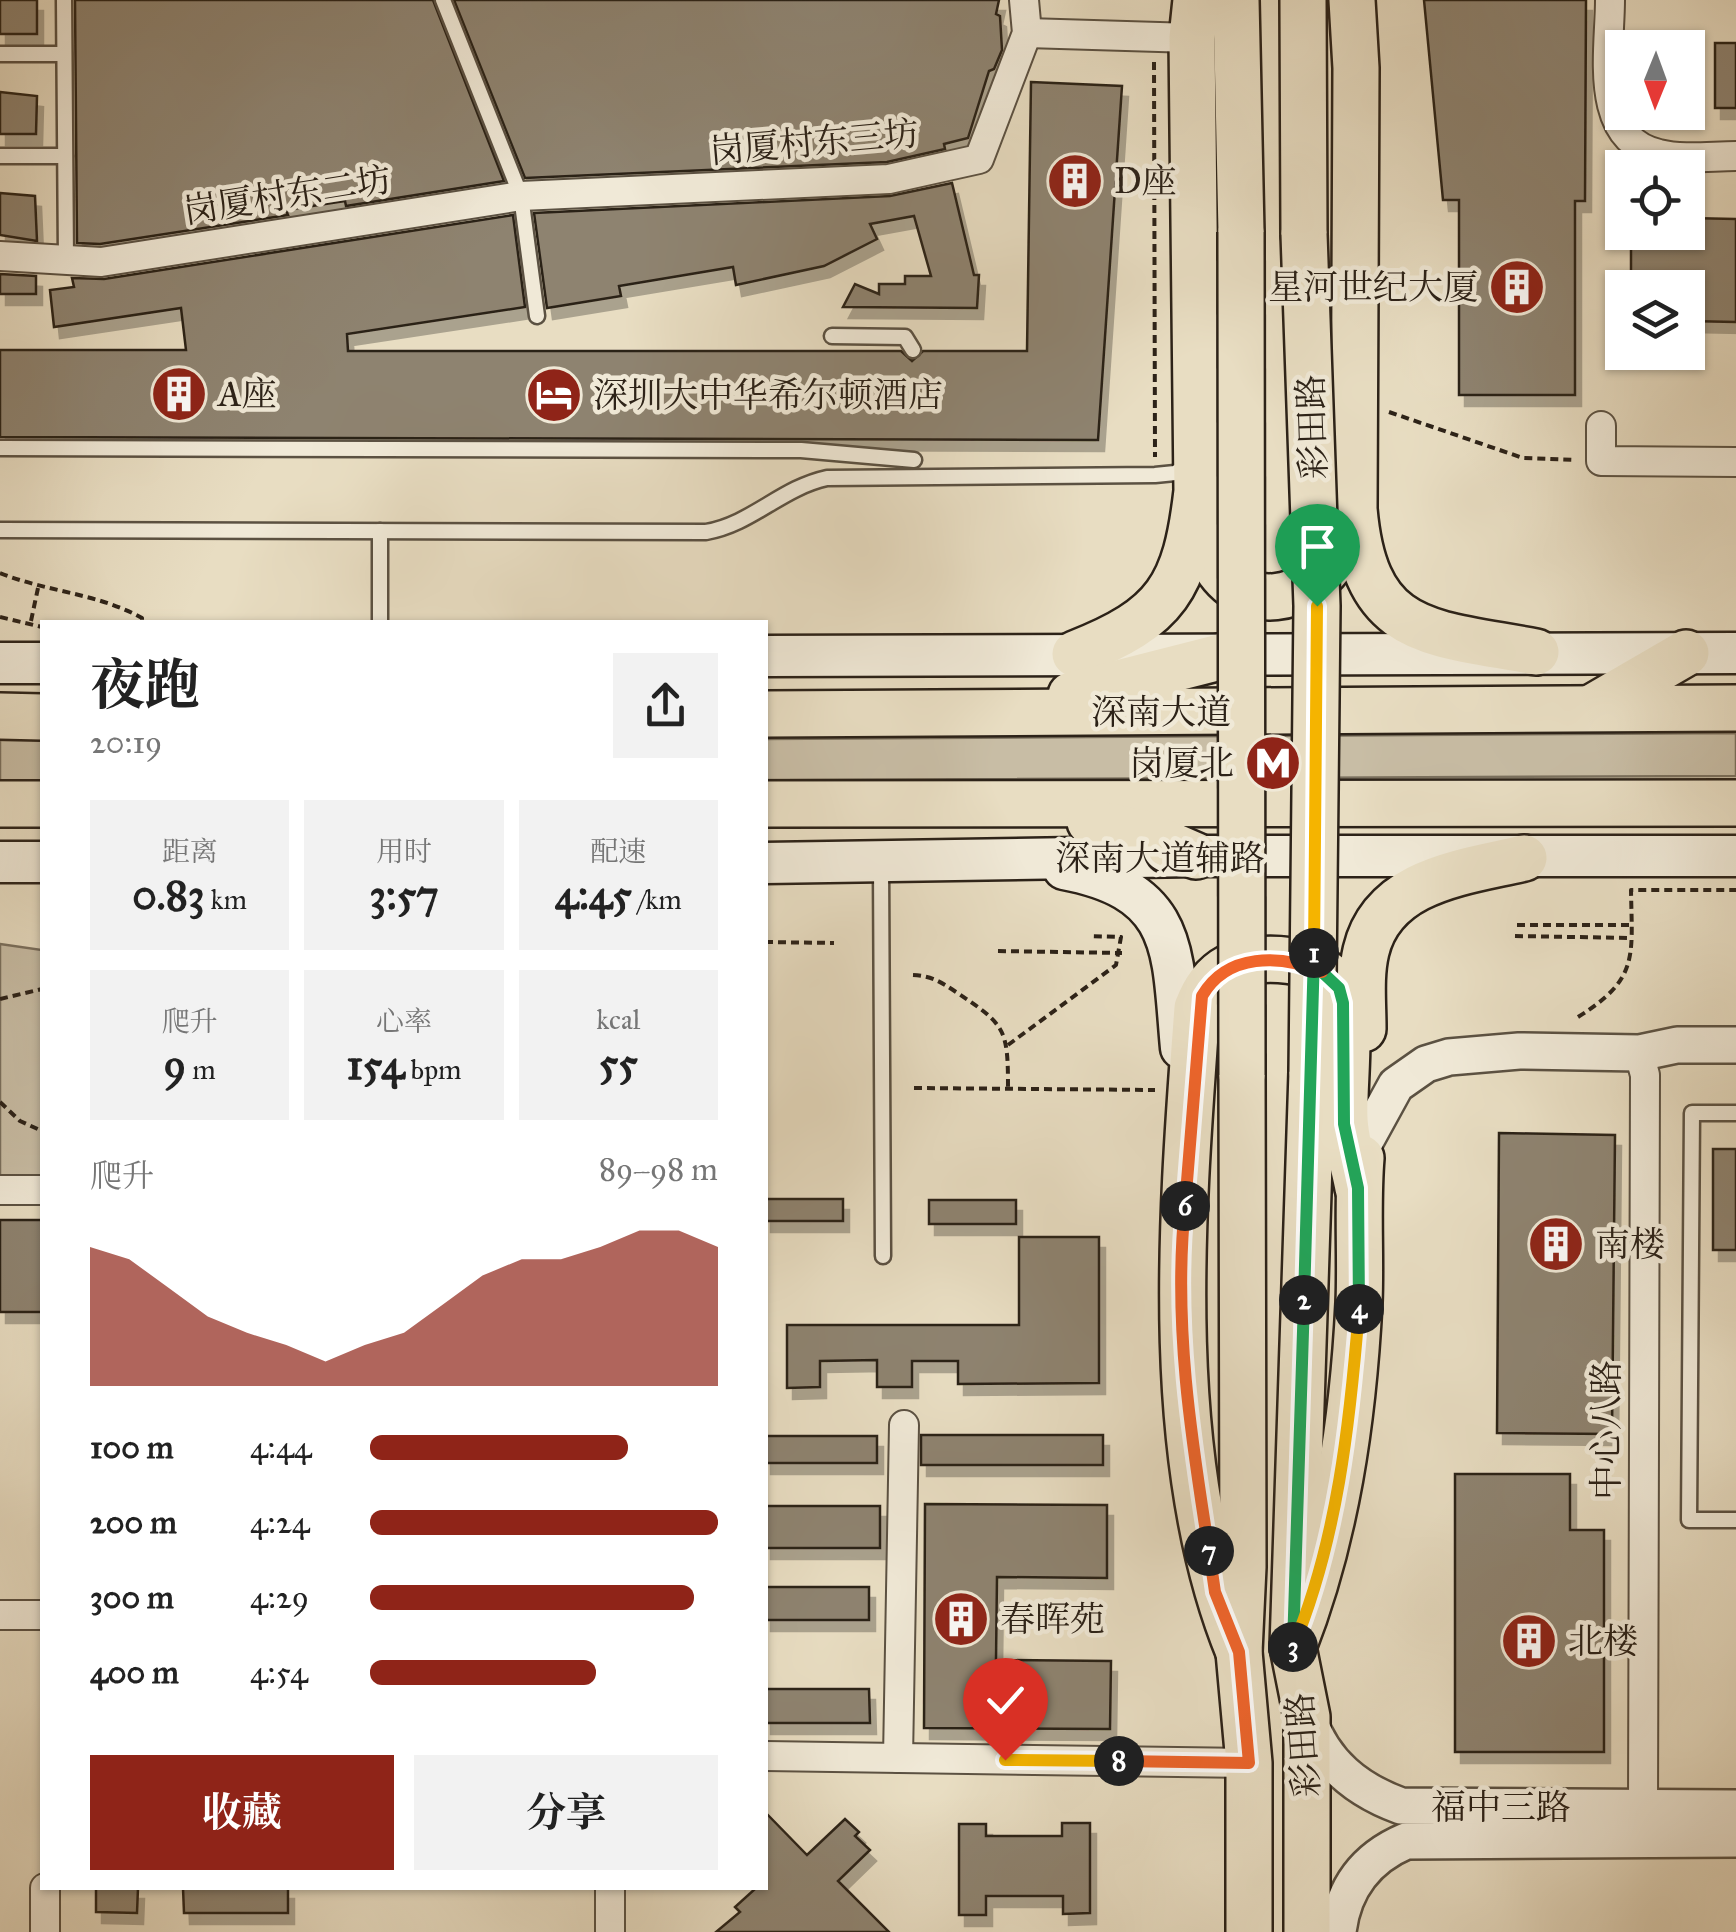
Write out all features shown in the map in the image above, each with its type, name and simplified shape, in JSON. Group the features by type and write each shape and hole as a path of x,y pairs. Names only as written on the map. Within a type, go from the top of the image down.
{"main road":[{"name":"彩田路","path":"1236,0 1243,1568 1239,1652 1249,1763 1248,1932"},
{"name":"彩田路","path":"1303,0 1304,234 1317,626 1312,1072 1292,1647 1308,1717 1308,1932"},
{"path":"1352,0 1356,68 1354,509 1362,564 1390,610 1432,632 1536,652"},
{"path":"1075,654 1144,619 1176,585 1191,540 1183,469 1181,25"},
{"path":"1183,469 1212,561 1230,584 1251,596 1278,598 1302,592 1324,575 1336,558 1354,509"},
{"path":"1590,709 1686,653"},
{"path":"768,656 1736,653"},
{"path":"987,713 1224,656"},
{"path":"0,663 40,663"},
{"name":"深南大道","path":"768,714 1736,708"},
{"path":"768,804 1736,803"},
{"path":"1020,804 1143,833 1196,856"},
{"name":"深南大道辅路","path":"768,863 1196,856 1736,856"},
{"path":"1292,1647 1319,1581 1344,1451 1360,1300 1363,974 1376,926 1422,883 1524,858"},
{"path":"990,860 1082,873 1116,884 1151,910 1175,958 1189,1138"},
{"path":"0,862 40,862"},
{"path":"1239,1652 1215,1592 1186,1386 1181,1292 1197,1008 1208,985 1233,965 1246,962 1308,966 1326,974 1339,988 1343,1003 1344,1124 1360,1167"}],"street":[{"path":"1024,0 1026,33 1181,25"},
{"path":"1610,0 1610,92 1620,128 1643,149 1661,155 1736,156"},
{"name":"岗厦村东三坊","path":"520,196 890,179 979,159 1026,33"},
{"name":"岗厦村东二坊","path":"0,256 101,262 520,196"},
{"path":"1601,426 1601,461 1736,462"},
{"path":"1360,1167 1386,1098 1426,1064 1449,1057 1519,1050 1639,1053 1677,1045 1736,1045"},
{"name":"中心八路","path":"1639,1053 1645,1075 1642,1808"},
{"path":"0,1190 40,1190"},
{"path":"898,1758 904,1425"},
{"path":"0,1615 40,1615"},
{"name":"福中三路","path":"1308,1717 1330,1759 1350,1781 1401,1806 1736,1808"},
{"path":"768,1756 1249,1763"},
{"name":"福中三路","path":"1338,1932 1348,1890 1373,1859 1406,1840 1736,1839"},
{"path":"45,1890 46,1932"},
{"path":"610,1890 610,1932"}],"lane":[{"path":"64,0 66,260"},
{"path":"443,0 520,196 538,316"},
{"path":"0,54 64,54"},
{"path":"0,156 64,156"},
{"path":"832,336 899,336 908,339 913,350"},
{"path":"0,448 802,450 914,460"},
{"path":"0,530 706,532 746,519 779,494 828,478 1154,475 1183,469"},
{"path":"380,530 380,620"},
{"path":"881,864 883,1256"},
{"path":"1736,1113 1692,1113 1689,1520 1736,1520"}],"path":[{"path":"1181,25 1151,290 1183,469"},
{"path":"1387,411 1522,458 1601,461"},
{"path":"0,573 38,588 89,595 118,605 142,620"},
{"path":"31,621 38,588"},
{"path":"0,617 40,626"},
{"path":"1578,1018 1623,983 1632,964 1631,890 1736,890"},
{"path":"1516,925 1632,925"},
{"path":"1008,1045 1085,992 1116,965 1122,953 1121,937 1089,936"},
{"path":"1515,936 1632,938"},
{"path":"768,942 834,942"},
{"path":"998,951 1122,953"},
{"path":"913,976 931,976 996,1018 1008,1045 1008,1088"},
{"path":"0,999 40,989"},
{"path":"914,1088 1155,1090"},
{"path":"0,1102 20,1121 40,1129"}],"shaded area":[{"path":"1736,733 1736,776 768,780 768,739"},
{"path":"0,740 40,740 40,783 0,784"},
{"path":"0,944 40,950 40,1176 0,1176"}],"building":[{"path":"0,0 37,0 37,34 0,34"},
{"path":"75,0 433,0 504,181 346,206 345,201 286,210 288,215 100,244 77,243"},
{"path":"454,0 999,0 996,14 1000,16 1002,50 994,69 989,71 968,138 944,144 945,149 887,162 525,178"},
{"path":"1424,0 1586,0 1585,201 1575,201 1575,395 1459,395 1459,200 1443,200"},
{"path":"1715,43 1736,43 1736,108 1715,108"},
{"path":"1031,82 1122,86 1098,440 0,437 0,350 186,350 181,308 54,327 50,290 74,287 72,278 104,279 513,215 525,307 347,334 348,351 901,351 912,361 923,351 1027,351"},
{"path":"0,92 37,96 36,134 0,134"},
{"path":"952,183 974,275 979,275 977,308 843,307 855,284 879,294 879,284 905,284 905,276 931,276 914,216 870,224 877,239 824,266 736,285 733,267 619,286 621,296 547,308 534,213 890,196"},
{"path":"0,193 35,196 37,241 0,235"},
{"path":"1705,218 1736,219 1736,322 1705,321 1705,270 1631,270 1631,250 1705,250"},
{"path":"0,274 36,276 36,294 0,294"},
{"name":"南楼","path":"1499,1133 1615,1135 1612,1434 1497,1433"},
{"path":"1713,1149 1736,1149 1736,1250 1713,1250"},
{"path":"768,1199 843,1199 843,1221 768,1221"},
{"path":"929,1200 1016,1200 1016,1224 929,1224"},
{"path":"0,1220 40,1220 40,1312 0,1312"},
{"path":"1019,1237 1099,1237 1099,1383 958,1384 958,1361 912,1361 912,1387 877,1387 877,1360 820,1361 820,1387 787,1388 787,1325 1019,1325"},
{"path":"921,1435 1103,1435 1103,1465 921,1465"},
{"path":"768,1436 877,1436 877,1463 768,1463"},
{"name":"北楼","path":"1455,1474 1570,1474 1570,1530 1604,1530 1604,1752 1455,1752"},
{"name":"春晖苑","path":"925,1504 1107,1505 1107,1578 997,1577 996,1660 1111,1661 1110,1729 924,1728"},
{"path":"768,1506 880,1506 880,1548 768,1548"},
{"path":"768,1587 869,1587 869,1620 768,1620"},
{"path":"768,1689 869,1689 870,1723 768,1723"},
{"path":"768,1815 807,1855 845,1819 870,1850 838,1881 889,1932 716,1932 740,1912 735,1907 754,1890 768,1890"},
{"path":"1062,1823 1090,1823 1090,1913 1063,1914 1063,1896 986,1896 986,1915 959,1915 959,1824 986,1824 986,1836 1062,1836"},
{"path":"96,1890 138,1890 137,1913 96,1912"},
{"path":"183,1890 288,1890 288,1913 184,1913"}],"place":[{"name":"D座","path":"1075,181"},
{"name":"星河世纪大厦","path":"1517,287"},
{"name":"A座","path":"179,394"},
{"name":"深圳大中华希尔顿酒店","path":"554,395"},
{"name":"岗厦北","path":"1273,763"},
{"name":"南楼","path":"1556,1244"},
{"name":"春晖苑","path":"961,1619"},
{"name":"北楼","path":"1529,1641"}],"route":[{"path":"1005,1760 1249,1763 1239,1652 1215,1592 1196,1468 1186,1386 1181,1292 1197,1008 1216,976 1246,962 1287,961 1308,966 1326,974 1339,988 1343,1003 1344,1124 1358,1188 1360,1300 1344,1451 1319,1581 1292,1647 1312,1072 1314,970 1316,868 1318,765 1317,606"}]}
